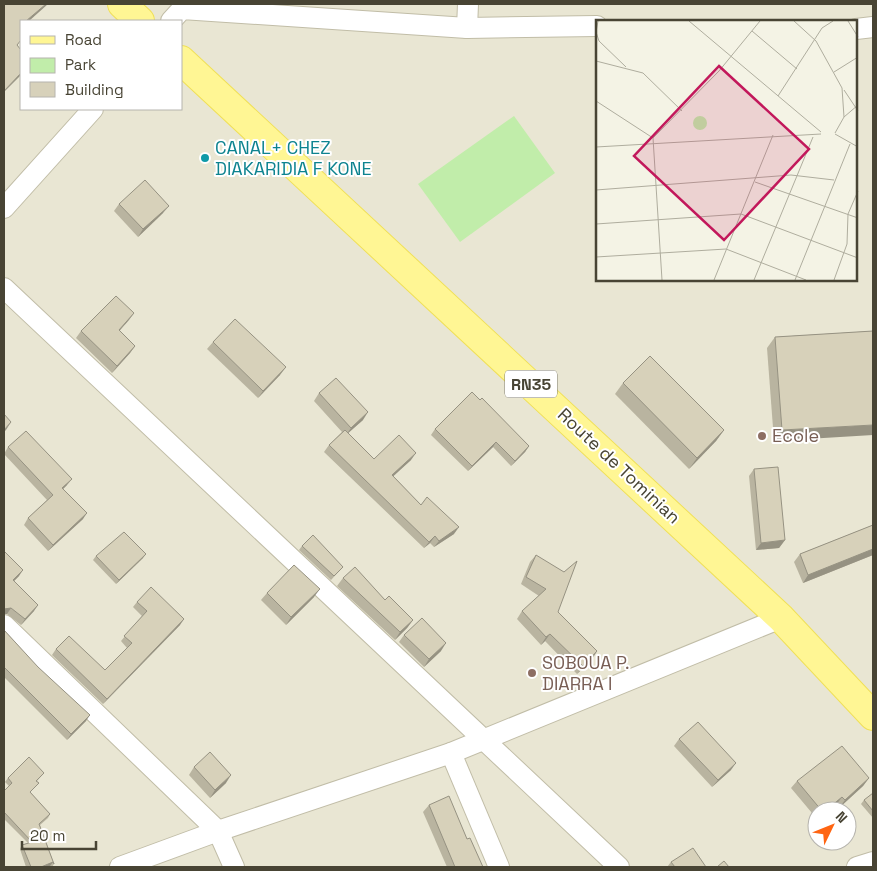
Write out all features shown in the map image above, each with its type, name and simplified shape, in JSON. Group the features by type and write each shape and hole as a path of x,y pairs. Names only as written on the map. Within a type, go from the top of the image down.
{"main road":[{"path":"122,4 139,20"},
{"name":"Route de Tominian","path":"182,61 781,618 873,716"}],"street":[{"path":"466,28 468,4"},
{"path":"178,11 466,28 596,26"},
{"path":"857,29 873,27"},
{"path":"4,208 92,110"},
{"path":"4,288 620,867"},
{"path":"120,867 218,831 451,753 781,618"},
{"path":"4,625 218,831 234,867"},
{"path":"451,753 499,867"},
{"path":"857,867 873,862"}],"shaded area":[{"path":"4,4 873,4 873,867 4,867"}],"green space":[{"path":"514,116 555,173 460,242 418,184"}],"building":[{"path":"4,4 46,4 27,20 20,20 20,41 17,45 20,49 20,74 4,91"},
{"path":"145,180 169,206 143,229 119,204"},
{"path":"116,296 134,313 119,330 135,346 117,366 81,331"},
{"path":"235,319 286,367 263,391 213,342"},
{"path":"873,331 873,425 782,430 775,337"},
{"path":"650,356 724,430 697,458 623,383"},
{"path":"336,378 368,412 351,428 319,393"},
{"path":"472,392 480,400 482,398 529,446 515,461 496,442 472,466 435,429"},
{"path":"4,414 11,422 4,430"},
{"path":"345,430 374,459 399,435 416,453 392,475 421,505 427,497 459,527 439,541 435,536 429,542 329,445"},
{"path":"26,431 72,479 62,488 87,513 53,545 28,518 53,495 8,447"},
{"path":"778,467 785,540 761,543 754,469"},
{"path":"873,525 873,549 808,575 800,554"},
{"path":"124,532 146,554 119,580 96,556"},
{"path":"313,535 343,567 334,576 302,546"},
{"path":"4,551 23,570 13,580 38,605 25,619 11,608 4,609"},
{"path":"536,555 564,572 577,561 558,612 597,651 583,666 550,634 546,637 522,611 546,589 526,577"},
{"path":"294,565 320,589 291,617 267,593"},
{"path":"355,567 385,600 389,596 413,620 400,632 343,578"},
{"path":"151,587 184,619 107,699 56,649 69,636 105,670 132,643 124,636 147,611 137,602"},
{"path":"422,618 446,643 429,659 404,635"},
{"path":"4,630 38,667 90,715 71,734 4,667"},
{"path":"698,722 736,763 718,780 679,739"},
{"path":"842,746 869,778 845,800 842,797 837,801 814,801 797,781"},
{"path":"210,752 231,775 215,790 194,767"},
{"path":"29,757 44,773 36,781 39,783 30,792 50,814 39,824 54,864 53,862 41,867 31,867 22,845 32,842 4,812 4,791 12,783 8,778"},
{"path":"873,793 873,811 864,800"},
{"path":"449,796 467,839 470,838 483,867 455,867 429,805"},
{"path":"693,848 706,867 675,867 671,862"},
{"path":"724,861 729,867 717,867"}],"place":[{"name":"CANAL+ CHEZ DIAKARIDIA F KONE","path":"205,158"},
{"name":"Ecole","path":"762,436"},
{"name":"SOBOUA P. DIARRA I","path":"532,673"}]}
